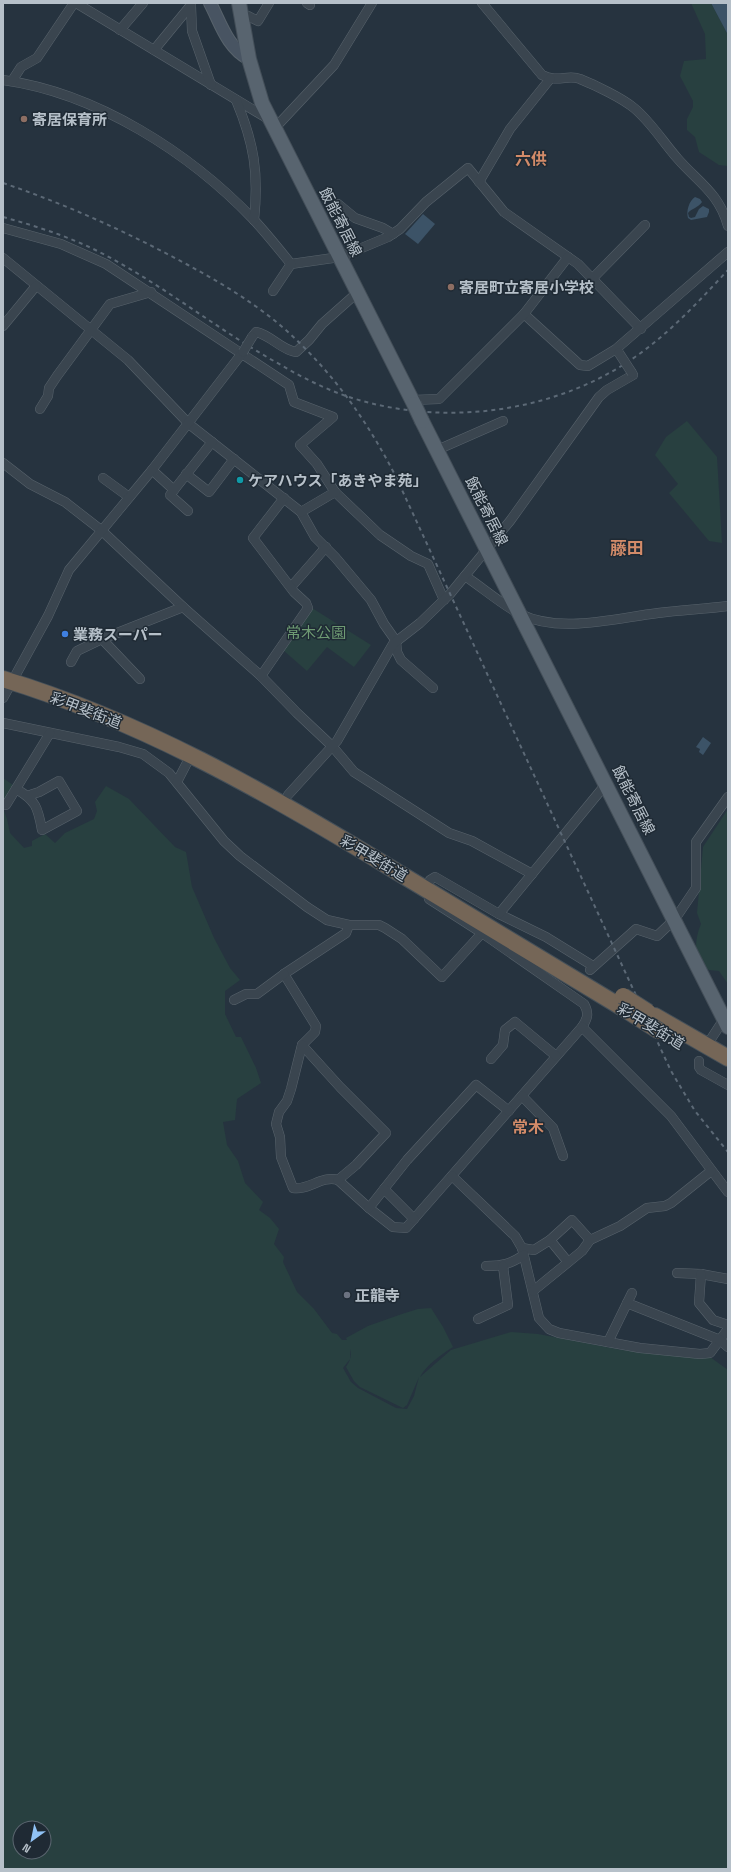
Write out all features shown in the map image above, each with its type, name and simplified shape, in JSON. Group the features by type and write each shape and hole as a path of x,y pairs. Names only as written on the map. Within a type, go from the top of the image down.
{"highway":[{"name":"彩甲斐街道","path":"8,675 191,754 427,884"},
{"name":"彩甲斐街道","path":"8,675 106,706 148,723 256,776 427,884 624,1003 728,1070"},
{"name":"彩甲斐街道","path":"657,1024 728,1058"}],"main road":[{"name":"飯能寄居線","path":"239,3 249,59 256,87 272,125 675,919 726,1023"}],"street":[{"path":"8,81 21,67 37,58 75,3 236,100 272,125 334,65 372,3"},
{"path":"120,30 143,3"},
{"path":"210,3 231,44 238,53 249,59"},
{"path":"241,17 248,16 258,22 269,3"},
{"path":"482,3 542,75 550,79 578,78 632,107 646,119 683,165 717,200 728,226"},
{"path":"154,50 191,5"},
{"path":"191,5 192,31 211,85"},
{"path":"479,182 510,129 550,79"},
{"path":"8,81 52,91 91,106 150,136 214,182 254,220 291,264"},
{"path":"236,100 248,130 254,158 257,198 254,220"},
{"path":"273,291 291,264 340,257 393,234 426,202 468,168 504,212 568,257 641,329"},
{"path":"338,204 355,218 383,228 393,234"},
{"path":"592,279 645,225"},
{"path":"3,228 61,244 106,264 151,292 289,385 294,402 333,417 300,445 317,464 335,492 380,535 411,556 428,564 444,600"},
{"path":"524,314 580,365 588,366 618,351 728,252"},
{"path":"413,402 439,399 524,314 568,257"},
{"path":"3,258 36,286 92,329 128,360 189,424 301,512 315,537 326,547 371,600 384,624 396,641 397,652 401,660 433,688"},
{"path":"3,326 36,286"},
{"path":"40,409 48,396 49,388 57,376 110,304 151,292"},
{"path":"3,698 8,675 48,616 69,570 189,424 242,353 252,336 256,332 262,334 289,351 296,352 309,340 322,324 358,292"},
{"path":"288,795 337,741 393,644 420,623 444,600 465,576 510,521 599,397 607,390 633,375 618,351"},
{"path":"437,450 503,421"},
{"path":"188,511 170,495 212,442"},
{"path":"186,474 208,492 234,459"},
{"path":"3,463 30,484 65,502 101,530 183,607 261,676 332,746 354,772 444,830 472,841 532,874"},
{"path":"152,470 174,490"},
{"path":"103,478 129,497"},
{"path":"301,512 335,492"},
{"path":"261,676 308,608 306,603 294,592 253,538 284,498"},
{"path":"291,587 326,547"},
{"path":"465,576 520,614 559,624 579,624 728,606"},
{"path":"71,662 77,651 102,639 183,607"},
{"path":"102,639 140,679"},
{"path":"3,723 118,747 144,754 157,763 177,782 224,841 240,856 318,915 327,920 349,925 379,925 386,928 402,939 442,977 482,933"},
{"path":"6,806 50,733"},
{"path":"177,782 191,754"},
{"path":"16,789 27,796 36,806 42,830 77,811 59,781 39,792 27,796"},
{"path":"499,914 606,784"},
{"path":"284,974 316,1026 315,1032 302,1045 291,1089 287,1101 279,1112 276,1124 280,1137 281,1157 293,1188 298,1189 325,1179 338,1180 393,1227 406,1228 588,1019 588,1011 576,992 424,896 427,884 435,877 441,879 499,914 530,928 591,968 636,929 657,936 675,919 696,888 696,842 728,797"},
{"path":"234,1000 246,994 257,994 284,974 346,933 349,925"},
{"path":"491,1059 503,1045 505,1030 515,1022 556,1056"},
{"path":"709,1042 726,1023"},
{"path":"582,1027 671,1116 728,1192"},
{"path":"302,1045 340,1087 386,1133 356,1165 338,1180"},
{"path":"699,1061 699,1067 701,1070 728,1085"},
{"path":"369,1208 407,1160 476,1085 509,1111"},
{"path":"522,1096 553,1128 563,1156"},
{"path":"533,1291 582,1251 590,1240 620,1226 647,1208 665,1206 671,1203 711,1171"},
{"path":"452,1176 515,1236 523,1251 538,1318 549,1328 559,1333 640,1348 700,1354 710,1353 728,1329"},
{"path":"384,1189 414,1219"},
{"path":"486,1266 502,1266 523,1251 534,1250 550,1240 572,1220 590,1240"},
{"path":"550,1240 568,1262"},
{"path":"478,1319 508,1305 502,1266"},
{"path":"677,1273 701,1274 728,1279"},
{"path":"701,1274 699,1303 713,1320 728,1325"},
{"path":"608,1342 632,1293"},
{"path":"627,1303 720,1340 728,1347"}],"green space":[{"path":"691,3 711,3 728,35 728,166 719,165 699,152 695,137 687,130 687,119 693,107 693,101 680,76 684,61 706,59 705,34"},
{"path":"687,421 717,457 722,543 709,541 669,493 678,484 655,455 666,437"},
{"name":"常木公園","path":"312,608 371,645 354,667 327,647 307,671 283,650"},
{"path":"3,778 13,785 3,804"},
{"path":"106,786 129,799 175,847 186,852 192,887 214,938 230,968 240,980 225,991 225,1014 236,1037 241,1037 256,1068 261,1083 237,1099 235,1120 223,1122 227,1145 238,1161 245,1183 263,1202 259,1210 270,1218 279,1229 274,1244 284,1257 283,1262 297,1292 314,1309 332,1333 337,1334 342,1340 347,1340 346,1338 368,1326 418,1309 431,1308 453,1347 430,1364 420,1377 451,1350 511,1332 538,1334 622,1350 710,1357 728,1370 728,1869 3,1869 3,808 10,833 24,848 32,846 32,841 45,834 55,843 65,833 94,819 97,811 95,802","holes":["350,1359 346,1367 354,1381 360,1387 403,1408 407,1405 419,1377 414,1396 407,1409 396,1408 358,1388 351,1382 343,1368"]},
{"path":"728,809 728,984 719,971 707,969 701,965 698,961 696,945 701,924 697,913 703,847"}],"water":[{"path":"711,3 728,3 728,35"},
{"path":"695,197 700,199 702,202 699,206 688,213 689,217 695,217 699,209 703,206 709,209 709,212 707,217 691,220 687,215 688,209 691,201"},
{"path":"423,214 435,224 418,244 405,234"},
{"path":"703,737 711,743 703,755 699,752 700,749 696,747"}],"railway":[{"path":"3,183 51,200 120,230 227,287 265,313 288,332 305,348 349,400 374,437 396,477 671,1071 695,1111 728,1152"},
{"path":"3,217 56,234 107,256 151,282 237,339 289,370 315,383 352,398 388,407 424,412 461,413 498,409 535,402 570,391 604,376 635,357 661,337 684,316 728,270"}],"place":[{"name":"寄居保育所","path":"24,119"},
{"name":"寄居町立寄居小学校","path":"451,287"},
{"name":"ケアハウス「あきやま苑」","path":"240,480"},
{"name":"業務スーパー","path":"65,634"},
{"name":"正龍寺","path":"347,1295"}],"district":[{"name":"六供","path":"531,159"},
{"name":"藤田","path":"627,548"},
{"name":"常木","path":"528,1127"}]}
